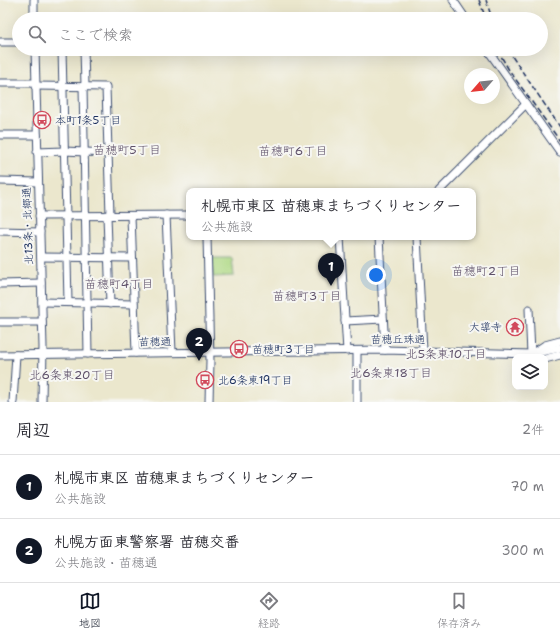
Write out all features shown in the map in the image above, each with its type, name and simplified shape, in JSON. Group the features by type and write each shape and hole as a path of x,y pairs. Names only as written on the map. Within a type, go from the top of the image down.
{"street":[{"path":"34,0 34,12"},
{"path":"453,0 461,12"},
{"path":"0,42 12,42"},
{"name":"北13条・北郷通","path":"35,56 42,302 42,402"},
{"path":"62,56 68,302"},
{"path":"84,56 84,152 89,303 88,354"},
{"path":"492,56 560,152"},
{"path":"0,83 106,87 110,304"},
{"path":"441,188 526,104"},
{"path":"0,135 37,135"},
{"path":"37,152 64,151 108,153"},
{"path":"0,181 38,182"},
{"path":"166,215 172,352"},
{"path":"39,216 186,215"},
{"path":"131,216 136,353"},
{"path":"0,232 40,232"},
{"path":"207,240 210,352 209,402"},
{"path":"340,240 347,351"},
{"path":"379,240 385,350"},
{"path":"417,240 423,350"},
{"path":"40,257 132,258"},
{"path":"0,284 41,283"},
{"path":"42,302 134,304"},
{"path":"529,309 534,354"},
{"path":"345,321 383,319"},
{"path":"0,322 42,322"},
{"path":"536,354 545,345 560,341"},
{"name":"苗穂丘珠通","path":"540,354 560,348"},
{"name":"苗穂丘珠通","path":"357,402 357,351 423,350 512,355"},
{"name":"苗穂通","path":"0,355 357,351"},
{"path":"13,402 16,355"},
{"path":"548,358 560,355"}],"green space":[{"path":"212,258 232,258 234,276 213,277"}],"railway":[{"path":"479,0 483,12"},
{"path":"486,0 490,12"},
{"path":"501,56 509,70 560,141"},
{"path":"512,56 560,127"}],"place":[{"name":"本町1条5丁目","path":"42,120"},
{"name":"札幌市東区 苗穂東まちづくりセンター","path":"331,286"},
{"name":"大導寺","path":"515,327"},
{"name":"苗穂町3丁目","path":"239,349"},
{"name":"札幌方面東警察署 苗穂交番","path":"199,361"},
{"name":"北6条東19丁目","path":"205,380"}],"district":[{"name":"苗穂町5丁目","path":"127,150"},
{"name":"苗穂町6丁目","path":"293,151"},
{"name":"苗穂町2丁目","path":"486,271"},
{"name":"苗穂町4丁目","path":"119,284"},
{"name":"苗穂町3丁目","path":"307,296"},
{"name":"北5条東10丁目","path":"446,354"},
{"name":"北6条東18丁目","path":"391,373"},
{"name":"北6条東20丁目","path":"72,375"}]}
